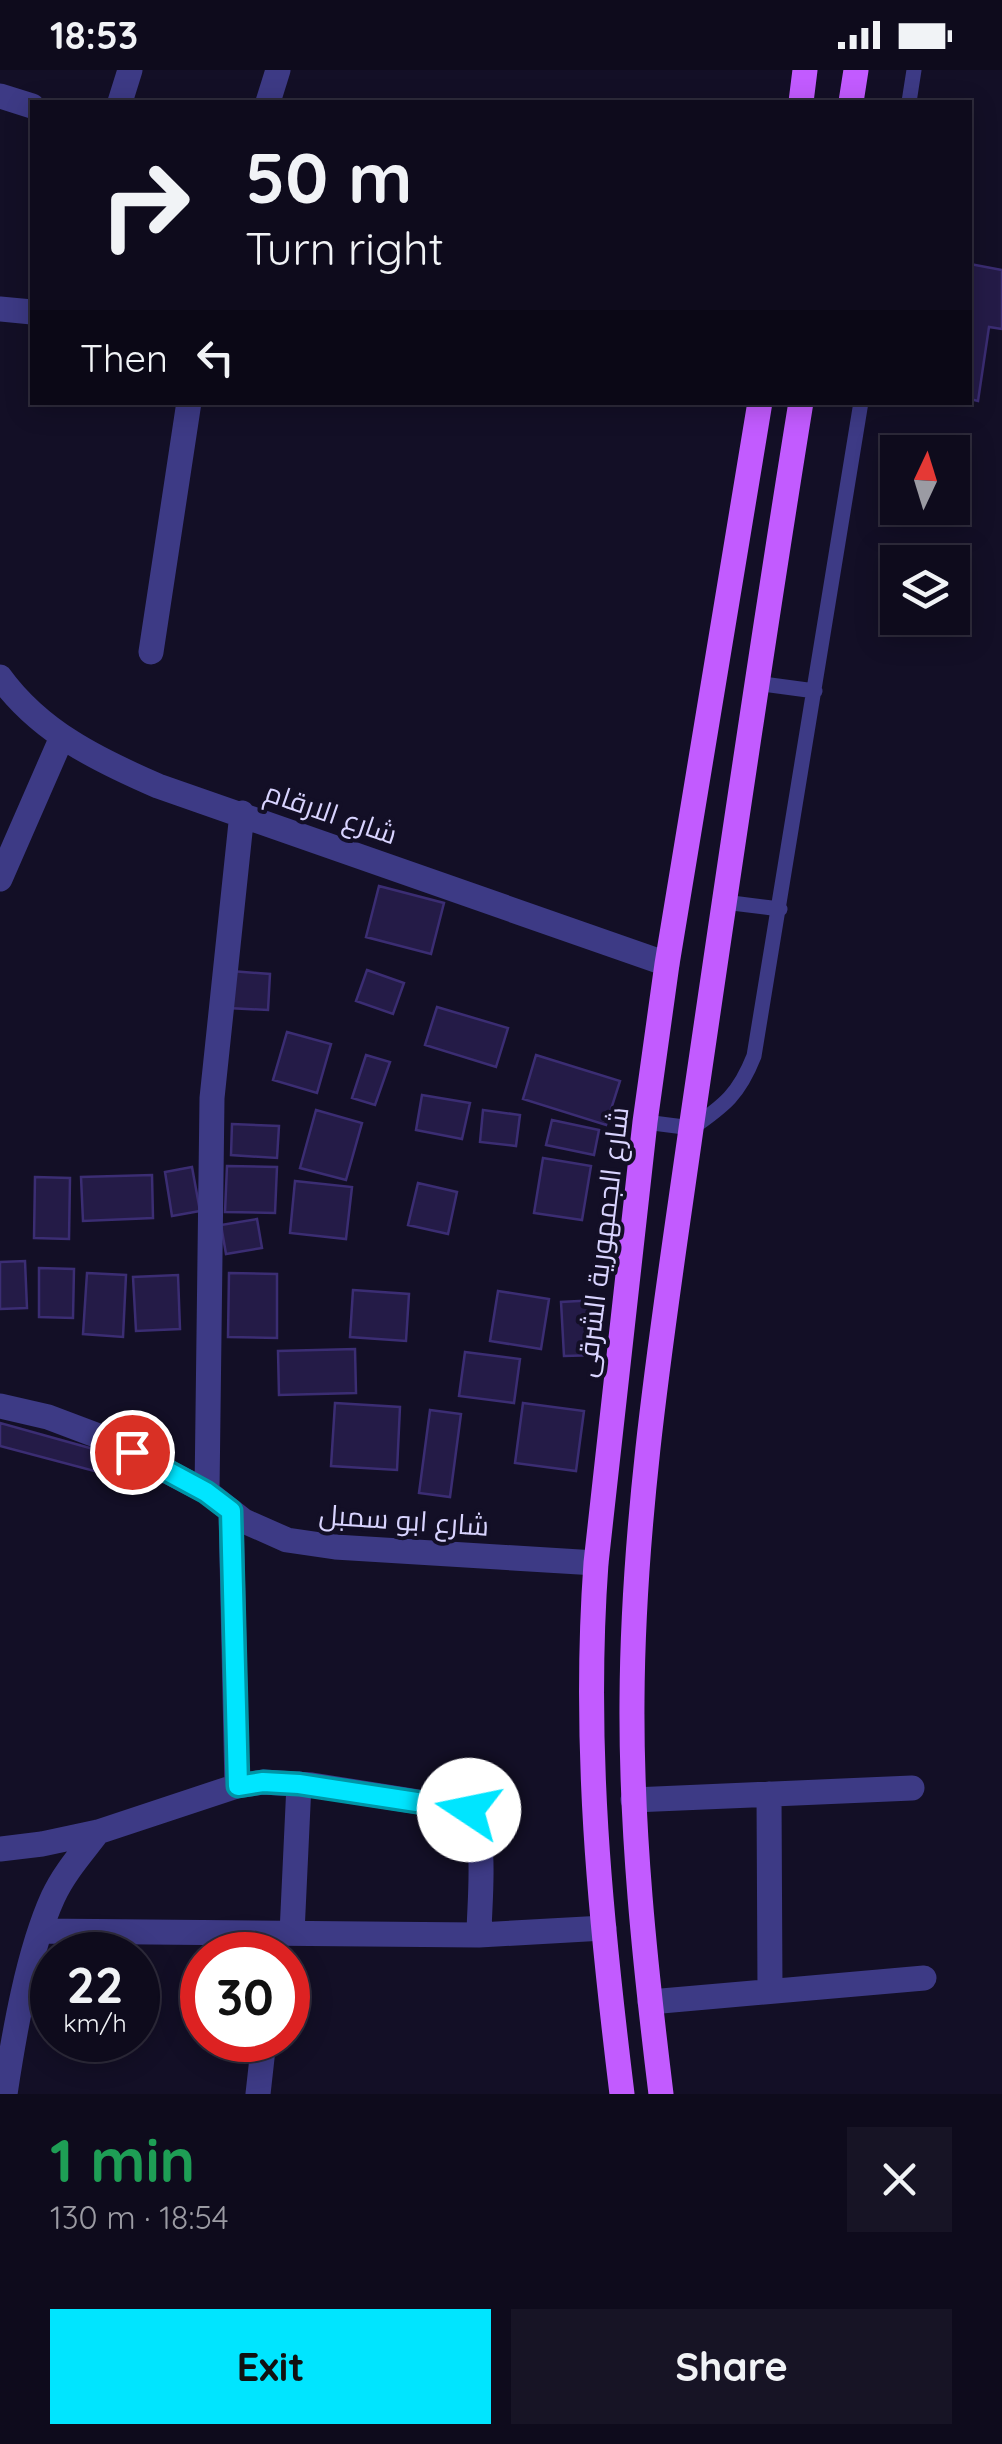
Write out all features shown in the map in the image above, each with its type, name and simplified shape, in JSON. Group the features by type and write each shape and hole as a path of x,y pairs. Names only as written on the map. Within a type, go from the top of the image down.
{"main road":[{"path":"801,100 806,70"},
{"path":"851,100 856,70"},
{"name":"شارع الجمهورية الشرقى","path":"622,2094 592,1803 592,1617 596,1562 645,1122 667,964 760,405"},
{"path":"661,2094 633,1800 633,1626 644,1482 724,902 801,405"},
{"path":"606,1955 646,1950"}],"street":[{"path":"121,100 130,70"},
{"path":"269,100 278,70"},
{"path":"0,96 30,105"},
{"path":"0,310 30,312"},
{"path":"151,652 189,405"},
{"name":"شارع الارقام","path":"0,677 62,738 158,786 667,964"},
{"path":"0,880 62,738"},
{"path":"206,1492 212,1098 242,814"},
{"name":"شارع ابو سمبل","path":"0,1406 48,1417 102,1437 206,1492 244,1521 287,1540 334,1548 596,1562"},
{"path":"231,1511 238,1786"},
{"path":"0,1849 98,1832 238,1786 263,1782 469,1810 477,1828 480,1862 479,1935"},
{"path":"281,1932 299,1784"},
{"path":"633,1800 912,1788"},
{"path":"769,1794 770,1991"},
{"path":"5,2094 12,2044 54,1893 98,1832"},
{"path":"310,1939 604,1928"},
{"path":"41,1931 180,1936"},
{"path":"650,2002 924,1978"},
{"path":"258,2094 262,2062"}],"lane":[{"path":"908,100 914,70"},
{"path":"645,1122 692,1128 727,1104 749,1068 761,1026 860,405"},
{"path":"756,682 814,691"},
{"path":"724,902 780,910"}],"building":[{"path":"972,264 1002,270 1002,329 989,327 978,401 972,400"},
{"path":"379,886 444,903 431,954 366,937"},
{"path":"367,970 404,983 393,1014 356,1001"},
{"path":"231,971 270,974 268,1010 228,1008"},
{"path":"437,1007 508,1028 496,1067 425,1045"},
{"path":"287,1032 331,1044 317,1093 273,1080"},
{"path":"366,1055 390,1062 375,1105 352,1098"},
{"path":"536,1055 620,1081 606,1125 523,1099"},
{"path":"422,1095 470,1103 462,1139 416,1130"},
{"path":"316,1110 362,1123 346,1180 300,1168"},
{"path":"483,1110 520,1115 516,1146 480,1142"},
{"path":"552,1120 599,1130 594,1155 546,1145"},
{"path":"232,1124 279,1126 277,1158 231,1155"},
{"path":"543,1158 591,1166 582,1220 534,1213"},
{"path":"227,1166 277,1167 275,1213 225,1212"},
{"path":"192,1167 200,1211 172,1216 165,1172"},
{"path":"152,1175 153,1218 83,1221 81,1177"},
{"path":"35,1177 70,1178 69,1239 34,1238"},
{"path":"295,1181 352,1187 346,1239 290,1233"},
{"path":"418,1183 457,1192 448,1234 408,1225"},
{"path":"257,1219 262,1248 226,1254 221,1225"},
{"path":"25,1261 27,1308 0,1309 0,1262"},
{"path":"39,1268 74,1269 73,1318 39,1317"},
{"path":"87,1273 126,1275 123,1337 83,1334"},
{"path":"229,1273 277,1274 277,1338 228,1337"},
{"path":"178,1275 180,1329 136,1331 133,1277"},
{"path":"353,1290 409,1294 406,1341 350,1337"},
{"path":"498,1291 549,1299 541,1349 490,1341"},
{"path":"597,1300 600,1355 564,1356 561,1302"},
{"path":"355,1349 356,1393 279,1395 278,1351"},
{"path":"465,1352 520,1359 514,1403 459,1396"},
{"path":"335,1403 400,1407 397,1470 331,1466"},
{"path":"523,1403 584,1411 576,1471 515,1463"},
{"path":"430,1410 461,1414 450,1497 419,1493"},
{"path":"0,1423 122,1457 117,1477 0,1446"}],"route":[{"path":"132,1452 206,1492 231,1511 238,1786 263,1782 299,1784 469,1810"}]}
